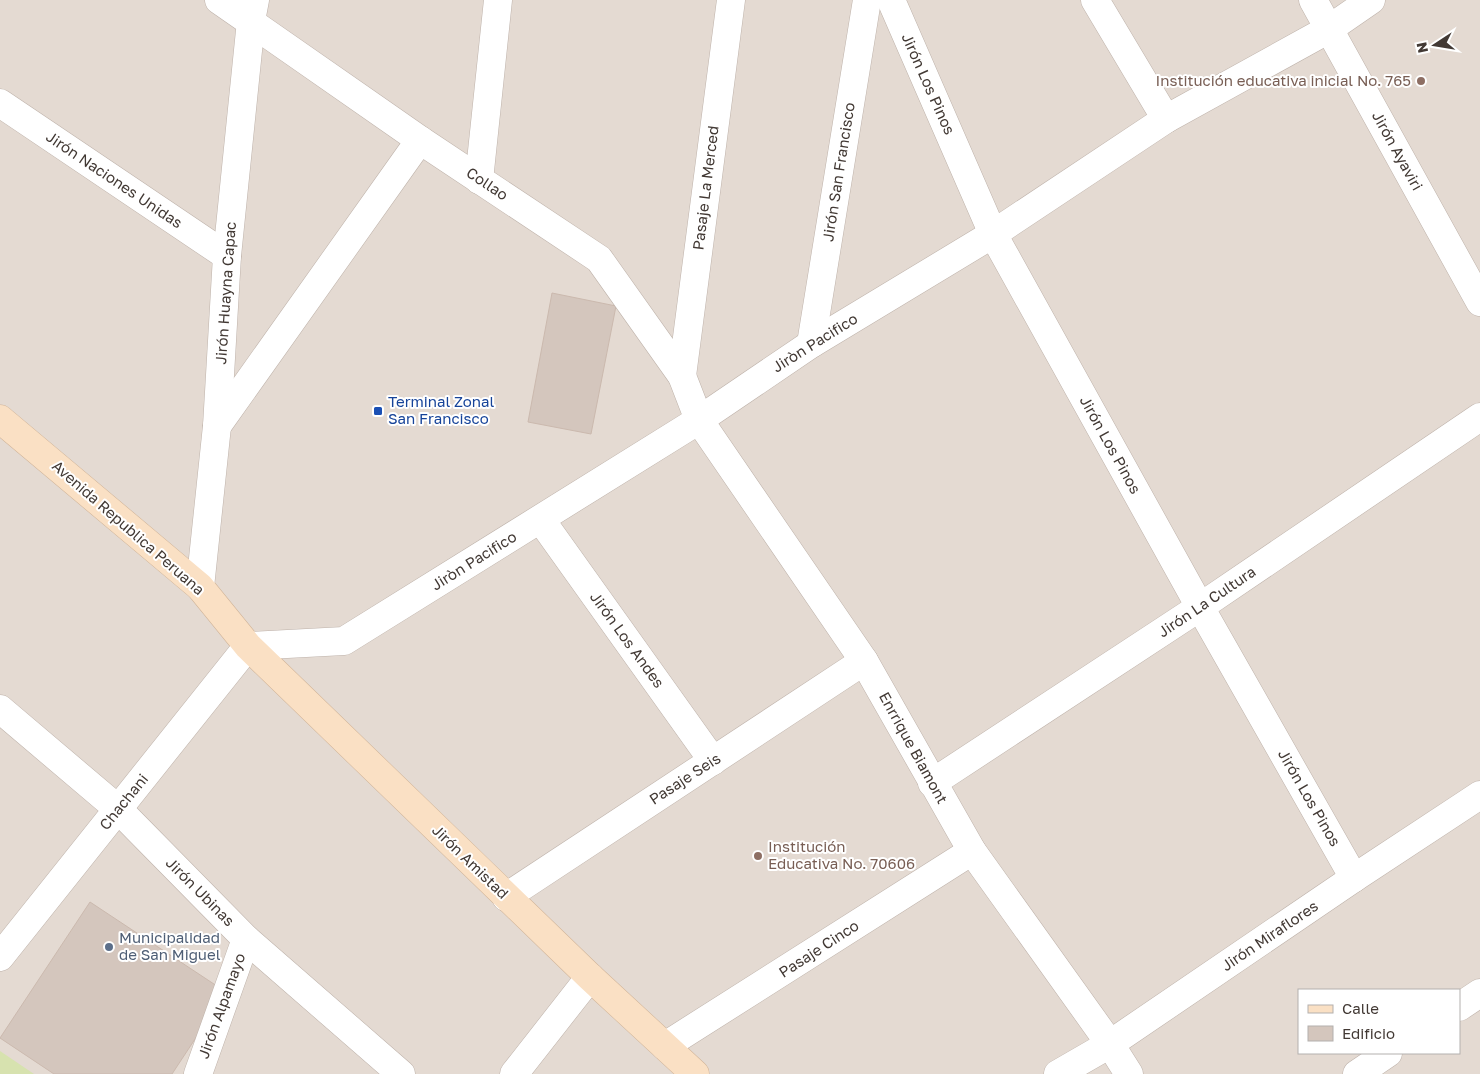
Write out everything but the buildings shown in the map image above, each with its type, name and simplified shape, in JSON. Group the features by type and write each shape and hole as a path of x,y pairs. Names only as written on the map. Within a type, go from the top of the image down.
{"street":[{"name":"Collao","path":"219,0 253,10 420,140 599,258 682,376 699,420"},
{"path":"480,180 498,0"},
{"name":"Pasaje La Merced","path":"682,376 731,0"},
{"name":"Jirón San Francisco","path":"811,344 867,0"},
{"name":"Jirón Los Pinos","path":"891,0 994,234 1200,608 1354,878"},
{"path":"1095,0 1166,119"},
{"name":"Jirón Ayaviri","path":"1312,0 1480,302"},
{"name":"Jiròn Pacifico","path":"248,646 344,641 699,420 811,344 994,234 1166,119 1329,28 1371,0"},
{"name":"Jirón Huayna Capac","path":"200,587 217,426 227,256 253,10"},
{"name":"Jirón Naciones Unidas","path":"0,103 227,256"},
{"path":"217,426 420,140"},
{"name":"Jirón La Cultura","path":"932,783 1200,608 1480,417"},
{"name":"Avenida Republica Peruana","path":"0,419 200,587 248,646"},
{"name":"Enrrique Biamont","path":"699,420 864,661 972,851 1110,1044 1129,1074"},
{"name":"Jirón Los Andes","path":"541,520 713,761"},
{"name":"Chachani","path":"0,957 248,646"},
{"name":"Jirón Amistad","path":"248,646 506,897 695,1074"},
{"name":"Pasaje Seis","path":"506,897 864,661"},
{"name":"Jirón Ubinas","path":"0,709 118,810 246,939 401,1074"},
{"name":"Jirón Miraflores","path":"1058,1074 1110,1044 1480,795"},
{"name":"Pasaje Cinco","path":"666,1046 972,851"},
{"name":"Jirón Alpamayo","path":"198,1074 246,939"},
{"path":"514,1074 590,977"},
{"path":"1460,1005 1480,993"},
{"path":"1358,1074 1388,1061"}],"shaded area":[{"path":"0,0 1480,0 1480,1074 0,1074"}],"green space":[{"path":"0,1051 34,1074 0,1074"}],"place":[{"name":"Institución educativa inicial No. 765","path":"1421,81"},
{"name":"Terminal Zonal San Francisco","path":"378,411"},
{"name":"Institución Educativa No. 70606","path":"758,856"},
{"name":"Municipalidad de San Miguel","path":"109,947"}]}
